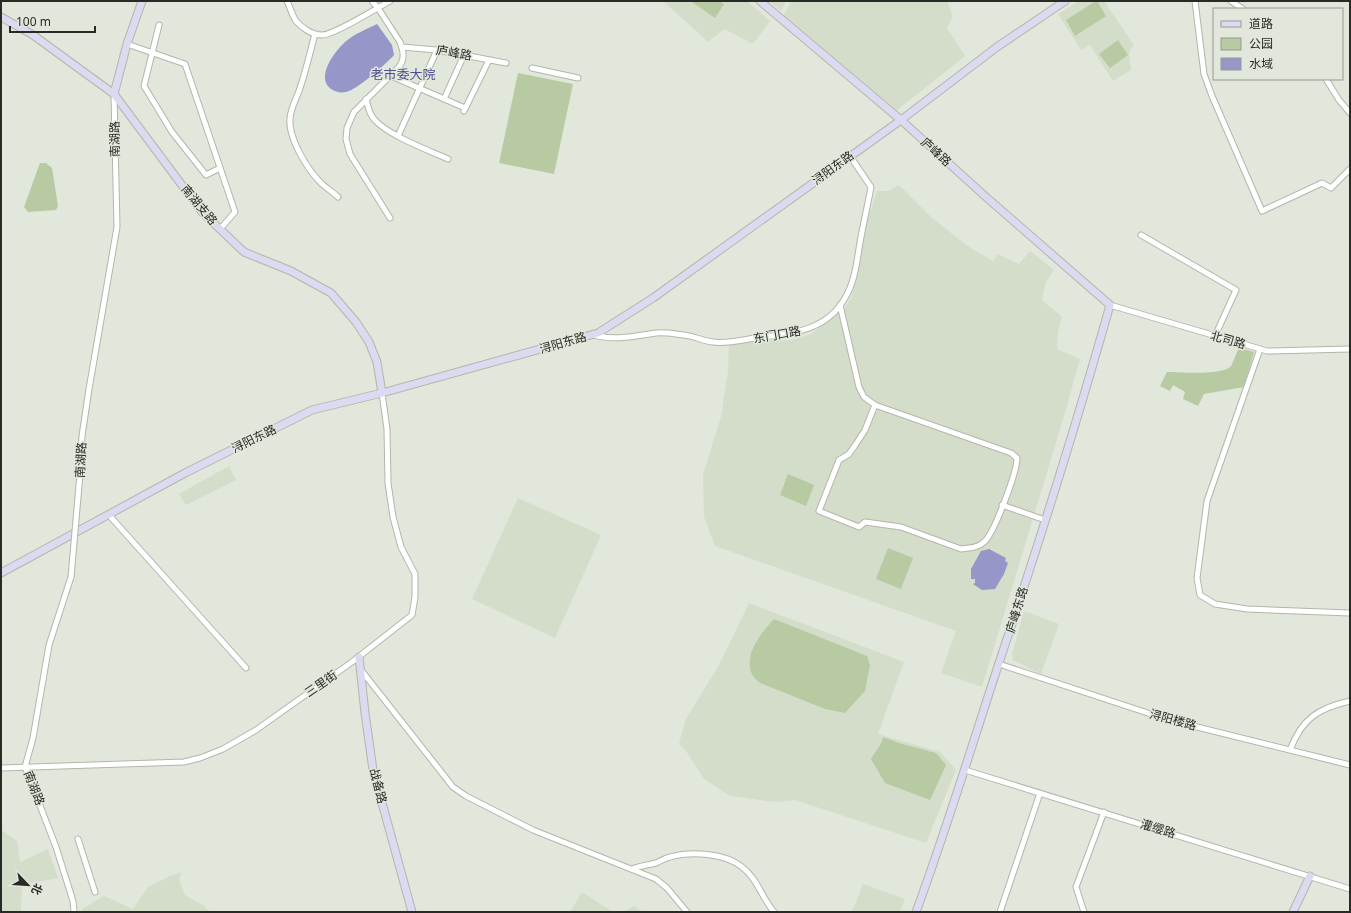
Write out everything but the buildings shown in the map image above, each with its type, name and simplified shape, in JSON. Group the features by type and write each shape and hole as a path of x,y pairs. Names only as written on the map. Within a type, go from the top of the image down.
{"main road":[{"name":"南湖路","path":"114,94 127,44 142,1"},
{"name":"庐峰路","path":"760,1 901,120 1110,305"},
{"name":"浔阳东路","path":"1,573 185,473 312,410 382,393 598,333 653,298 901,120 997,48 1065,1"},
{"name":"南湖支路","path":"1,17 33,35 114,94 202,212 244,252 291,272 331,293 356,322 369,342 378,362 382,393"},
{"name":"庐峰东路","path":"916,912 934,865 999,664 1093,367 1110,305"},
{"name":"战备路","path":"359,656 373,770 412,912"},
{"path":"1293,912 1310,876"}],"street":[{"path":"287,1 296,20 305,29 315,34 324,35 335,31 390,1"},
{"path":"372,1 378,8 402,47 402,64 354,112 347,128 348,147 350,154 390,218"},
{"path":"1195,1 1204,74 1212,96 1262,211 1322,183 1331,188 1350,169"},
{"path":"1231,1 1242,8"},
{"path":"159,25 151,52 144,86 172,132 206,175 220,168"},
{"path":"315,34 292,109 290,119 291,130 307,167 322,184 338,197"},
{"path":"127,44 185,64 235,212 220,229"},
{"name":"庐峰路","path":"402,47 436,50 506,63"},
{"path":"398,136 436,50"},
{"path":"444,99 464,55"},
{"path":"391,76 444,99 464,110 489,60"},
{"path":"532,68 578,78"},
{"path":"1327,80 1339,100 1350,113"},
{"name":"南湖路","path":"74,912 73,901 56,847 25,767 33,738 49,645 71,577 82,436 117,227 114,94"},
{"path":"366,99 373,118 398,136 448,159"},
{"name":"东门口路","path":"594,335 604,338 616,338 658,333 685,335 714,342 734,341 796,333 824,322 835,312 845,298 854,276 871,187 850,156"},
{"path":"1141,235 1236,290 1215,336"},
{"path":"840,305 860,387 864,397 875,405 1011,453 1017,458 1017,466 990,535 986,541 980,545 961,549 901,527 865,522 859,527 819,511 839,460 849,454 865,430 875,405"},
{"name":"北司路","path":"1110,305 1267,351 1350,349"},
{"path":"1260,349 1207,500 1197,578 1200,595 1215,604 1247,609 1350,613"},
{"name":"三里街","path":"1,768 184,762 200,758 223,749 256,730 359,656 412,615 415,598 415,574 401,547 393,517 388,484 387,428 382,393"},
{"path":"1002,505 1045,520"},
{"path":"108,514 246,668"},
{"name":"浔阳楼路","path":"999,664 1169,720 1350,765"},
{"path":"360,669 453,787 466,796 533,830 656,879 687,912"},
{"path":"1290,750 1295,738 1304,724 1311,718 1332,706 1350,701"},
{"name":"灌缨路","path":"965,770 1350,889"},
{"path":"1000,912 1040,793"},
{"path":"1084,912 1076,887 1104,812"},
{"path":"78,839 95,892"},
{"path":"632,869 656,863 671,857 695,854 713,855 726,858 742,867 753,878 774,912"}],"shaded area":[{"path":"663,1 747,1 770,21 753,44 724,29 708,42"},
{"path":"769,1 786,1 781,11"},
{"path":"791,1 947,1 953,16 947,28 965,56 897,110 784,15"},
{"path":"1079,1 1104,1 1134,45 1129,53 1131,70 1113,81 1090,45 1081,50 1058,14"},
{"path":"899,185 930,216 966,245 993,261 998,254 1019,264 1030,251 1054,270 1046,282 1042,300 1062,317 1058,332 1057,349 1080,359 982,687 941,673 956,631 715,546 704,517 703,474 721,417 728,371 729,344 791,340 811,334 845,308 852,296 864,231 877,191 888,191"},
{"path":"229,466 236,480 186,505 179,494"},
{"path":"518,498 601,535 555,638 472,599"},
{"path":"749,603 904,662 878,734 940,752 956,770 926,843 795,800 776,802 730,796 704,779 679,743 686,719 719,665"},
{"path":"1024,611 1059,624 1041,674 1013,660 1012,654"},
{"path":"1,830 17,841 20,862 48,849 58,878 22,885 21,912 1,912"},
{"path":"182,872 179,880 185,895 203,905 210,912 82,912 82,909 104,896 133,909 148,887"},
{"path":"863,884 905,899 900,912 852,912"},
{"path":"582,892 613,912 570,912"},
{"path":"634,906 643,912 623,912"}],"green space":[{"path":"719,1 724,4 715,18 692,2"},
{"path":"1096,1 1106,16 1075,36 1066,20"},
{"path":"1118,40 1128,55 1110,68 1099,54"},
{"path":"518,73 573,84 554,174 499,163"},
{"path":"40,163 46,163 52,168 58,206 56,210 28,212 24,207"},
{"path":"1239,348 1254,352 1244,387 1204,394 1198,406 1183,399 1185,392 1173,385 1170,391 1160,386 1167,372 1191,373 1226,369 1231,366"},
{"path":"788,474 814,485 806,506 780,495"},
{"path":"888,548 913,558 901,589 876,579"},
{"path":"774,619 867,656 870,665 865,691 845,713 825,709 760,683 754,677 750,668 751,653 754,645"},
{"path":"883,737 936,753 946,765 930,800 885,783 871,759 882,742"}],"water":[{"path":"377,24 392,45 394,55 357,87 346,92 336,92 331,89 325,78 328,64 336,51 352,37"},
{"path":"989,549 1006,558 1005,561 1008,563 1004,574 995,589 982,590 973,584 975,583 975,579 971,579 971,569 981,551"}],"district":[{"name":"老市委大院","path":"403,74"}]}
